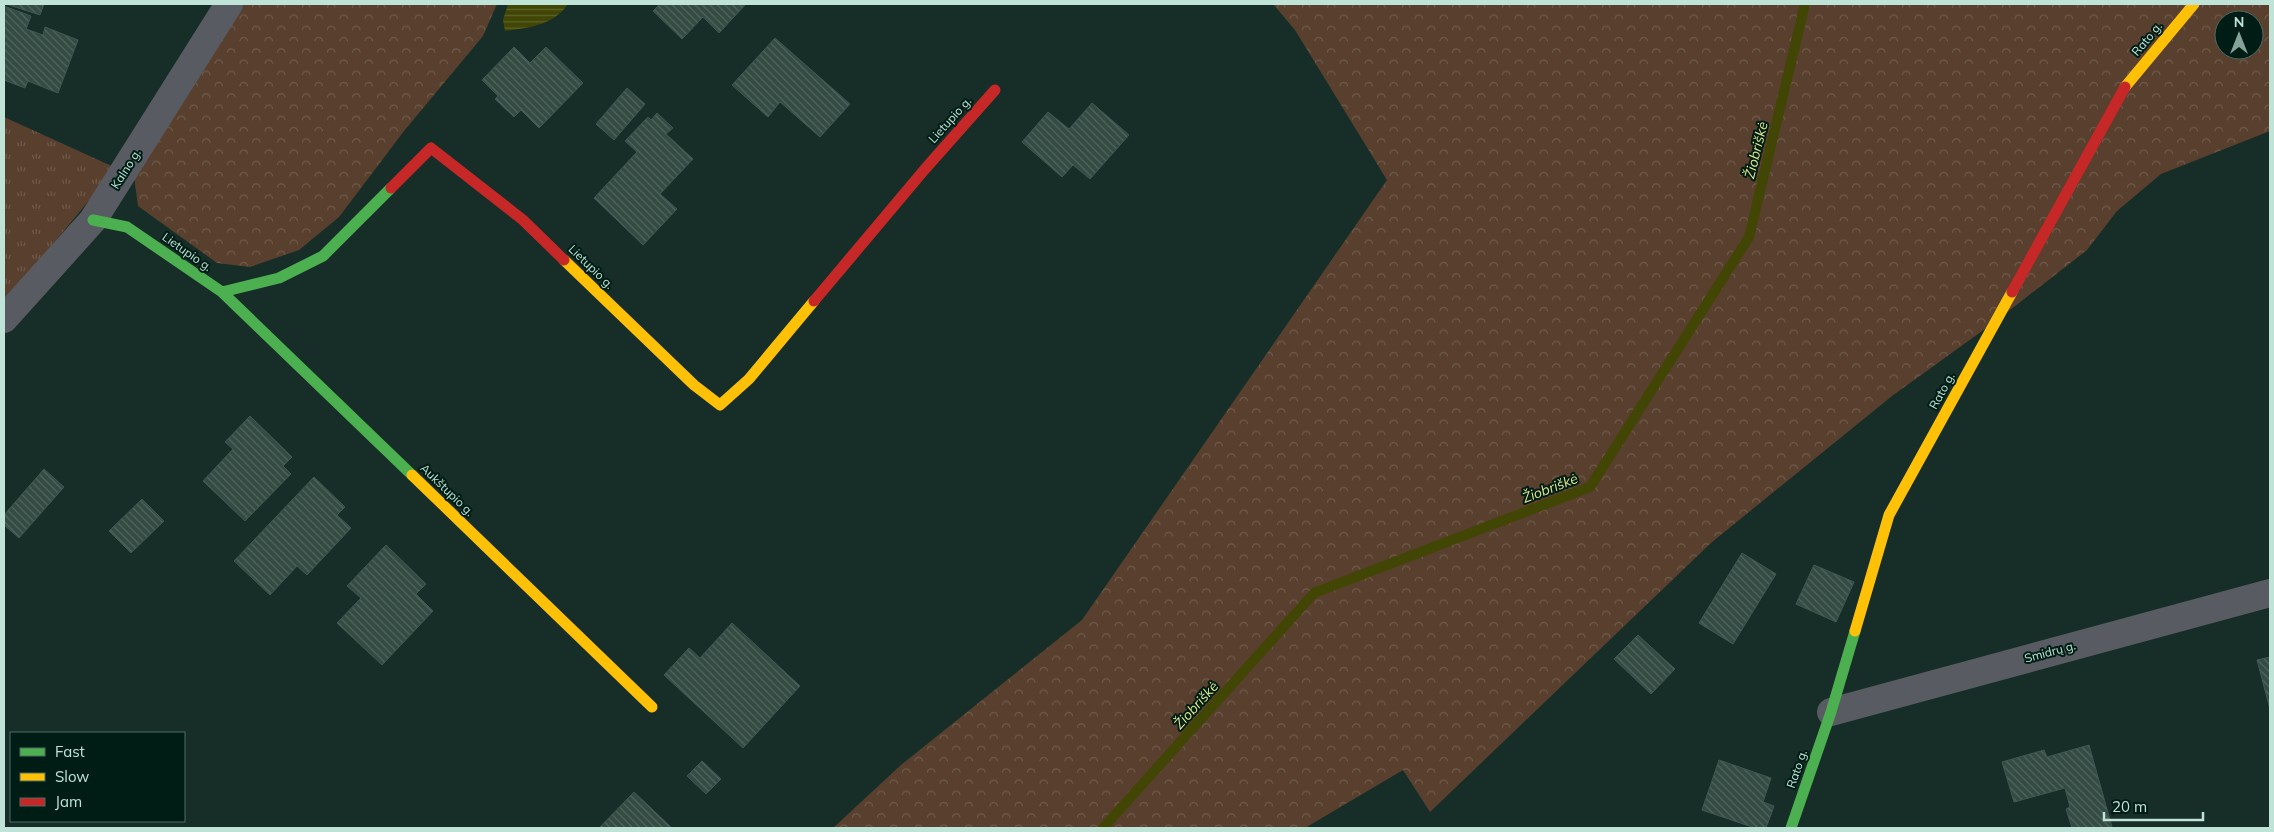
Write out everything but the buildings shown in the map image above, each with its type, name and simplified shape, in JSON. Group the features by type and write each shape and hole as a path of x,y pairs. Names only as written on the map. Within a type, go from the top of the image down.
{"street":[{"name":"Kalno g.","path":"4,319 93,220 229,4"},
{"name":"Rato g.","path":"1791,828 1831,712 1889,515 2125,87 2194,4"},
{"name":"Lietupio g.","path":"93,220 127,227 222,292 279,278 323,256 432,148 523,220 694,385 720,405 749,379 925,169 995,90"},
{"name":"Aukštupio g.","path":"222,292 652,707"},
{"name":"Smidrų g.","path":"1831,712 2270,593"}],"green space":[{"path":"241,4 497,4 483,36 404,131 339,217 299,250 250,267 217,263 138,206 134,176"},
{"path":"1273,4 2270,4 2270,131 2161,174 2117,211 2087,250 1996,321 1892,396 1712,542 1430,812 1403,770 1305,828 833,828 901,765 1082,620 1387,180 1295,30"},
{"path":"4,117 116,168 4,303"}],"shaded area":[{"path":"508,4 568,4 556,17 548,21 532,27 505,31 503,20"}],"waterway":[{"name":"Žiobriškė","path":"1103,828 1314,593 1590,487 1749,237 1805,4"}],"traffic: fast":[{"path":"93,220 127,227 222,292 279,278 323,256 391,188"},
{"path":"222,292 412,475"},
{"path":"1791,828 1831,712 1855,631"}],"traffic: slow":[{"path":"2125,87 2194,4"},
{"path":"564,260 694,385 720,405 749,379 814,301"},
{"path":"1855,631 1889,515 2012,292"},
{"path":"412,475 652,707"}],"traffic: jam":[{"path":"2012,292 2125,87"},
{"path":"814,301 925,169 995,90"},
{"path":"391,188 431,148 523,220 564,260"}]}
